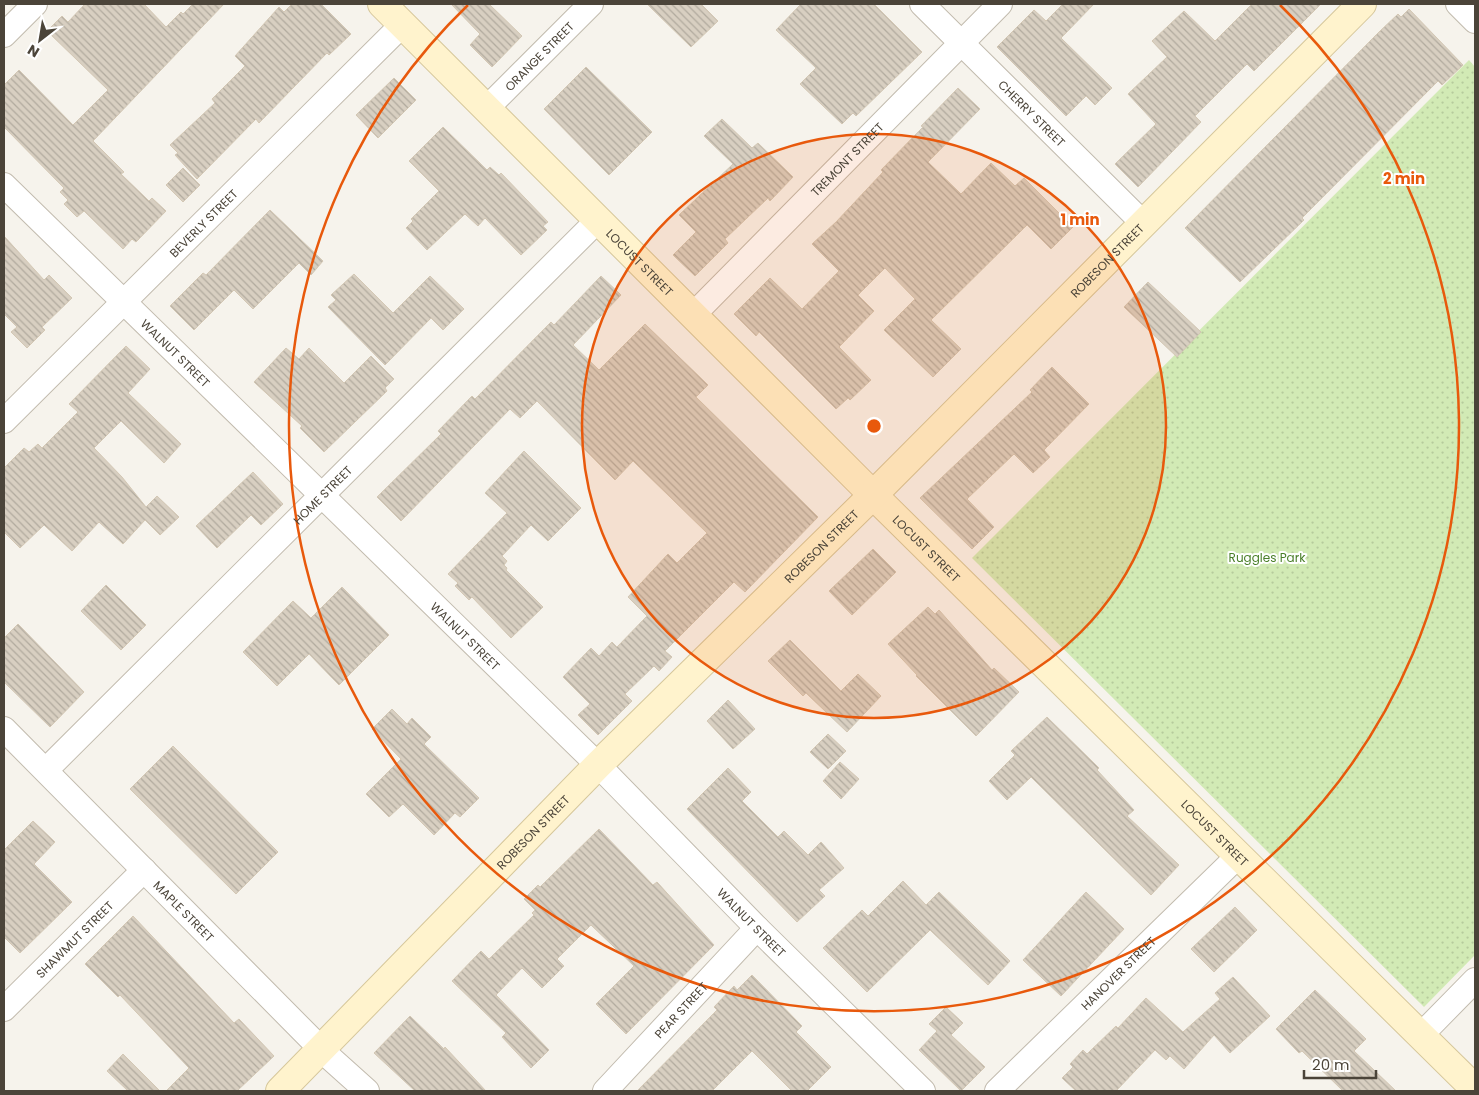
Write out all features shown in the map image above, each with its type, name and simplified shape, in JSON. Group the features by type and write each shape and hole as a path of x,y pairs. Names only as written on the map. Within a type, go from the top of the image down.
{"street":[{"path":"4,35 35,4"},
{"name":"LOCUST STREET","path":"382,4 873,495 1475,1089"},
{"name":"ORANGE STREET","path":"486,109 591,4"},
{"name":"CHERRY STREET","path":"922,4 1143,223"},
{"name":"TREMONT STREET","path":"693,316 1000,4"},
{"name":"ROBESON STREET","path":"280,1091 598,765 873,495 1362,4"},
{"path":"1458,4 1475,21"},
{"name":"BEVERLY STREET","path":"4,421 402,24"},
{"name":"WALNUT STREET","path":"4,185 122,303 322,494 598,765 757,928 923,1091"},
{"name":"HOME STREET","path":"46,770 598,220"},
{"name":"MAPLE STREET","path":"4,728 322,1050 367,1091"},
{"name":"HANOVER STREET","path":"997,1091 1238,856"},
{"name":"SHAWMUT STREET","path":"4,1009 144,870"},
{"name":"PEAR STREET","path":"605,1091 757,928"},
{"path":"1421,1035 1475,980"}],"green space":[{"name":"Ruggles Park","path":"1469,60 1475,67 1475,955 1424,1007 972,558"}],"building":[{"path":"85,4 144,4 166,27 181,12 183,14 193,4 224,4 93,141 124,172 121,174 149,201 152,198 166,211 136,242 132,239 123,249 84,211 77,217 64,204 68,200 60,192 64,188 4,127 4,85 19,70 73,125 108,90 47,31 62,16 68,22"},
{"path":"292,4 321,4 351,34 329,55 327,53 259,123 256,119 197,179 175,155 178,153 170,145 215,103 212,99 245,66 235,56 279,7 284,12"},
{"path":"451,4 489,4 522,36 492,67 470,45 480,34"},
{"path":"647,4 701,4 718,21 691,47"},
{"path":"801,4 874,4 922,52 856,116 853,113 842,124 800,84 816,68 776,30"},
{"path":"1063,4 1094,4 1061,38 1112,88 1095,105 1086,96 1066,116 997,47 1034,10 1046,21"},
{"path":"1252,4 1321,4 1254,71 1247,64 1195,116 1201,122 1138,187 1115,164 1156,124 1128,94 1167,57 1152,41 1184,11 1215,41"},
{"path":"1409,9 1463,65 1442,85 1438,81 1302,218 1304,220 1240,282 1185,228 1379,32 1398,14 1401,17"},
{"path":"586,67 652,132 609,175 544,109"},
{"path":"394,78 416,100 378,138 356,115"},
{"path":"958,88 980,109 928,162 961,194 991,163 1015,186 1024,178 1073,227 1051,249 1027,225 931,320 961,349 933,377 884,330 915,299 885,268 858,295 874,311 839,347 871,380 850,400 848,398 836,409 759,332 756,336 734,314 770,278 802,309 839,271 812,244 836,222 883,172 881,170"},
{"path":"722,119 752,148 758,143 793,177 770,201 768,198 725,239 728,243 695,276 673,255 696,232 679,215 733,164 704,136"},
{"path":"443,127 487,170 490,167 499,175 501,173 548,222 543,226 547,230 521,255 485,218 478,226 465,214 427,250 406,228 413,221 411,219 439,191 409,161"},
{"path":"183,168 200,185 183,202 166,185"},
{"path":"270,210 323,261 311,275 299,263 253,309 234,290 194,330 170,306 203,273 206,275"},
{"path":"4,236 44,280 49,275 72,298 42,327 45,330 27,348 11,332 17,327 4,314"},
{"path":"354,274 393,313 430,276 464,309 443,330 431,318 385,365 328,307 336,300 331,295"},
{"path":"601,276 621,295 573,345 599,370 645,324 708,385 696,397 818,517 745,592 734,582 665,651 672,657 659,671 654,666 625,694 632,701 598,735 578,715 590,704 563,677 591,648 599,656 612,642 617,647 647,616 628,597 668,554 677,563 707,533 633,461 615,480 537,401 520,418 510,409 401,521 377,497 441,434 438,431 472,396 475,399 551,322 554,325"},
{"path":"1148,282 1201,332 1177,357 1124,307"},
{"path":"126,346 150,369 128,393 181,444 164,463 121,421 94,448 122,477 146,507 157,496 179,517 160,535 145,520 123,544 99,522 72,551 44,525 20,548 4,532 4,468 24,448 29,452 38,444 42,448 78,412 69,404"},
{"path":"286,348 299,359 309,348 344,383 371,356 394,379 385,388 387,391 324,452 300,428 302,426 254,382"},
{"path":"1052,367 1089,404 1044,450 1050,457 1033,473 1014,454 967,499 994,527 972,549 920,498 1032,392 1030,390"},
{"path":"524,451 581,508 548,541 531,525 502,556 507,561 504,565 507,568 506,570 543,607 511,638 472,597 469,600 455,586 458,583 448,574 507,513 485,493"},
{"path":"253,472 283,504 261,525 251,515 217,548 196,526"},
{"path":"873,549 896,572 852,615 829,591"},
{"path":"106,585 146,625 121,650 81,611"},
{"path":"342,587 389,635 339,685 309,654 277,686 243,652 293,601 311,618"},
{"path":"928,607 935,614 939,610 992,670 994,668 1019,692 976,736 916,676 888,644"},
{"path":"18,624 84,692 50,727 4,682 4,638"},
{"path":"790,640 841,691 858,674 881,696 847,732 806,693 803,696 768,661"},
{"path":"728,700 755,729 733,749 707,721"},
{"path":"392,709 407,724 412,718 431,737 424,744 479,798 460,817 455,813 434,835 403,804 389,817 366,794 401,759 372,729"},
{"path":"1047,717 1099,768 1097,770 1134,810 1127,816 1179,865 1151,895 1031,777 1007,800 989,781 1015,755 1011,751"},
{"path":"828,734 846,751 828,769 810,752"},
{"path":"173,746 278,852 236,894 130,789"},
{"path":"840,762 859,779 841,799 823,781"},
{"path":"728,768 751,792 742,801 778,837 784,831 808,855 821,842 844,868 819,890 825,896 797,922 687,809"},
{"path":"33,821 55,842 34,864 72,902 20,953 4,937 4,850"},
{"path":"599,829 653,885 657,882 714,945 626,1034 596,1004 634,966 591,925 557,959 564,966 542,988 522,968 496,995 549,1050 531,1068 502,1037 506,1033 452,981 481,951 489,959 534,915 532,913 535,910 524,899 538,885 540,887"},
{"path":"903,881 926,905 939,892 1010,961 988,985 930,930 867,992 823,948 862,910 868,916"},
{"path":"1086,892 1124,929 1061,996 1023,960"},
{"path":"1235,907 1257,930 1214,972 1191,949"},
{"path":"133,916 234,1023 239,1019 274,1056 237,1091 166,1091 189,1068 120,995 118,997 85,964"},
{"path":"752,975 802,1026 796,1032 831,1067 807,1091 792,1091 752,1051 712,1091 637,1091 717,1010 714,1007 734,986 737,990"},
{"path":"1233,977 1270,1016 1230,1053 1214,1035 1184,1069 1170,1056 1166,1060 1155,1050 1116,1091 1076,1091 1062,1078 1073,1067 1070,1064 1083,1050 1087,1054 1116,1026 1118,1028 1146,998 1183,1032 1220,999 1215,993"},
{"path":"1315,990 1366,1039 1354,1051 1396,1091 1343,1091 1302,1051 1299,1053 1276,1029"},
{"path":"946,1007 963,1023 951,1035 985,1067 961,1091 919,1050 937,1031 929,1024"},
{"path":"410,1016 444,1049 445,1047 486,1091 415,1091 374,1053"},
{"path":"123,1054 160,1091 128,1091 107,1071"}]}
